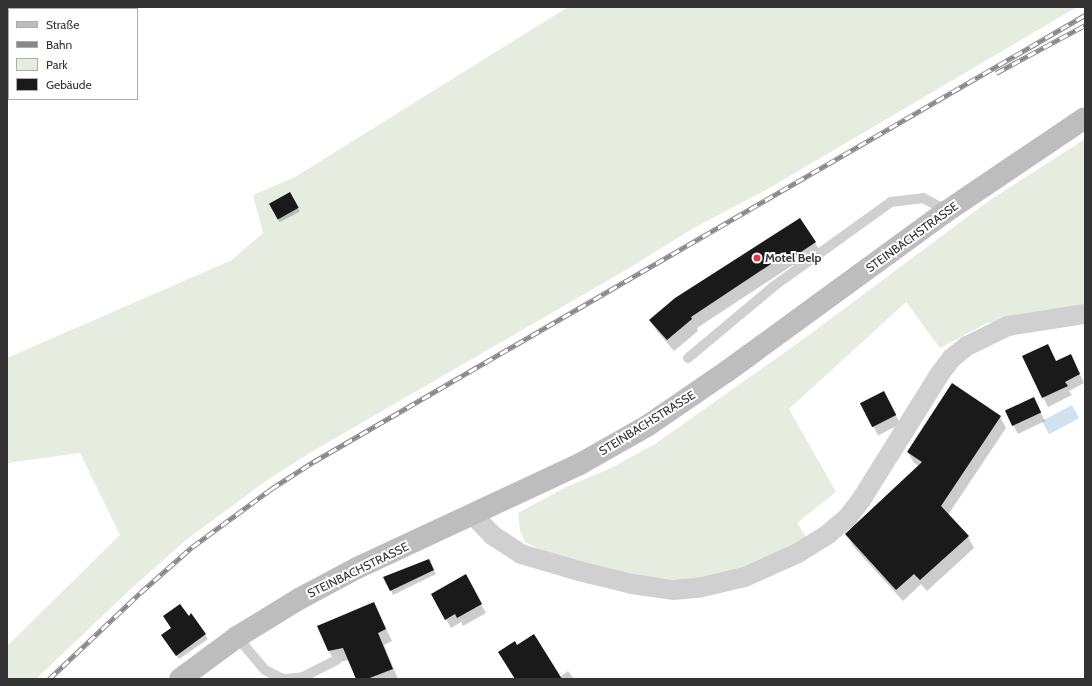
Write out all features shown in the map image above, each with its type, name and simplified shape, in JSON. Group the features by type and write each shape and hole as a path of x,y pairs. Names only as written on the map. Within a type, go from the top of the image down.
{"main road":[{"name":"STEINBACHSTRASSE","path":"180,679 237,637 299,599 357,568 580,464 647,426 732,368 947,212 1085,118"}],"street":[{"path":"473,515 492,535 521,554 579,571 632,584 673,590 705,587 745,577 798,553 828,534 847,518 861,500 939,375 952,358 967,346 1008,326 1085,314"}],"lane":[{"path":"688,358 774,286 891,202 923,198 947,212"},
{"path":"237,637 265,670 284,679 303,677 337,660"}],"green space":[{"path":"568,7 1077,7 766,190 692,229 631,267 308,454 266,481 186,540 134,586 36,679 7,679 7,646 120,535 80,453 7,463 7,358 232,260 263,233 253,195 295,177"},
{"path":"1085,139 1085,310 987,323 940,348 906,302 789,409 836,492 797,523 808,539 733,573 689,581 623,574 545,552 525,542 520,531 518,513 566,487 609,469 655,444 805,338 990,200"}],"water":[{"path":"1072,405 1079,418 1049,434 1042,421"}],"building":[{"path":"290,192 299,208 278,219 269,204"},
{"path":"800,218 816,242 789,260 786,254 691,317 692,319 667,340 649,320 675,298"},
{"path":"1048,344 1056,361 1071,354 1080,374 1065,382 1068,386 1042,398 1022,356"},
{"path":"952,383 1001,416 941,506 969,536 920,580 914,574 896,590 845,534 922,462 907,452"},
{"path":"884,391 896,415 872,427 860,403"},
{"path":"1034,397 1041,412 1012,426 1005,411"},
{"path":"429,559 434,570 390,591 383,577"},
{"path":"466,574 482,604 457,618 455,614 445,620 431,594"},
{"path":"374,602 386,629 378,633 393,669 367,679 356,679 343,648 328,651 317,626"},
{"path":"180,604 189,616 191,613 206,634 176,656 161,635 171,628 163,616"},
{"path":"534,634 562,679 515,679 498,652 515,641 517,645"}],"railway":[{"path":"49,679 140,593 192,547 271,489 313,462 1085,15"},
{"path":"996,73 1085,25"}],"place":[{"name":"Motel Belp","path":"757,258"}]}
